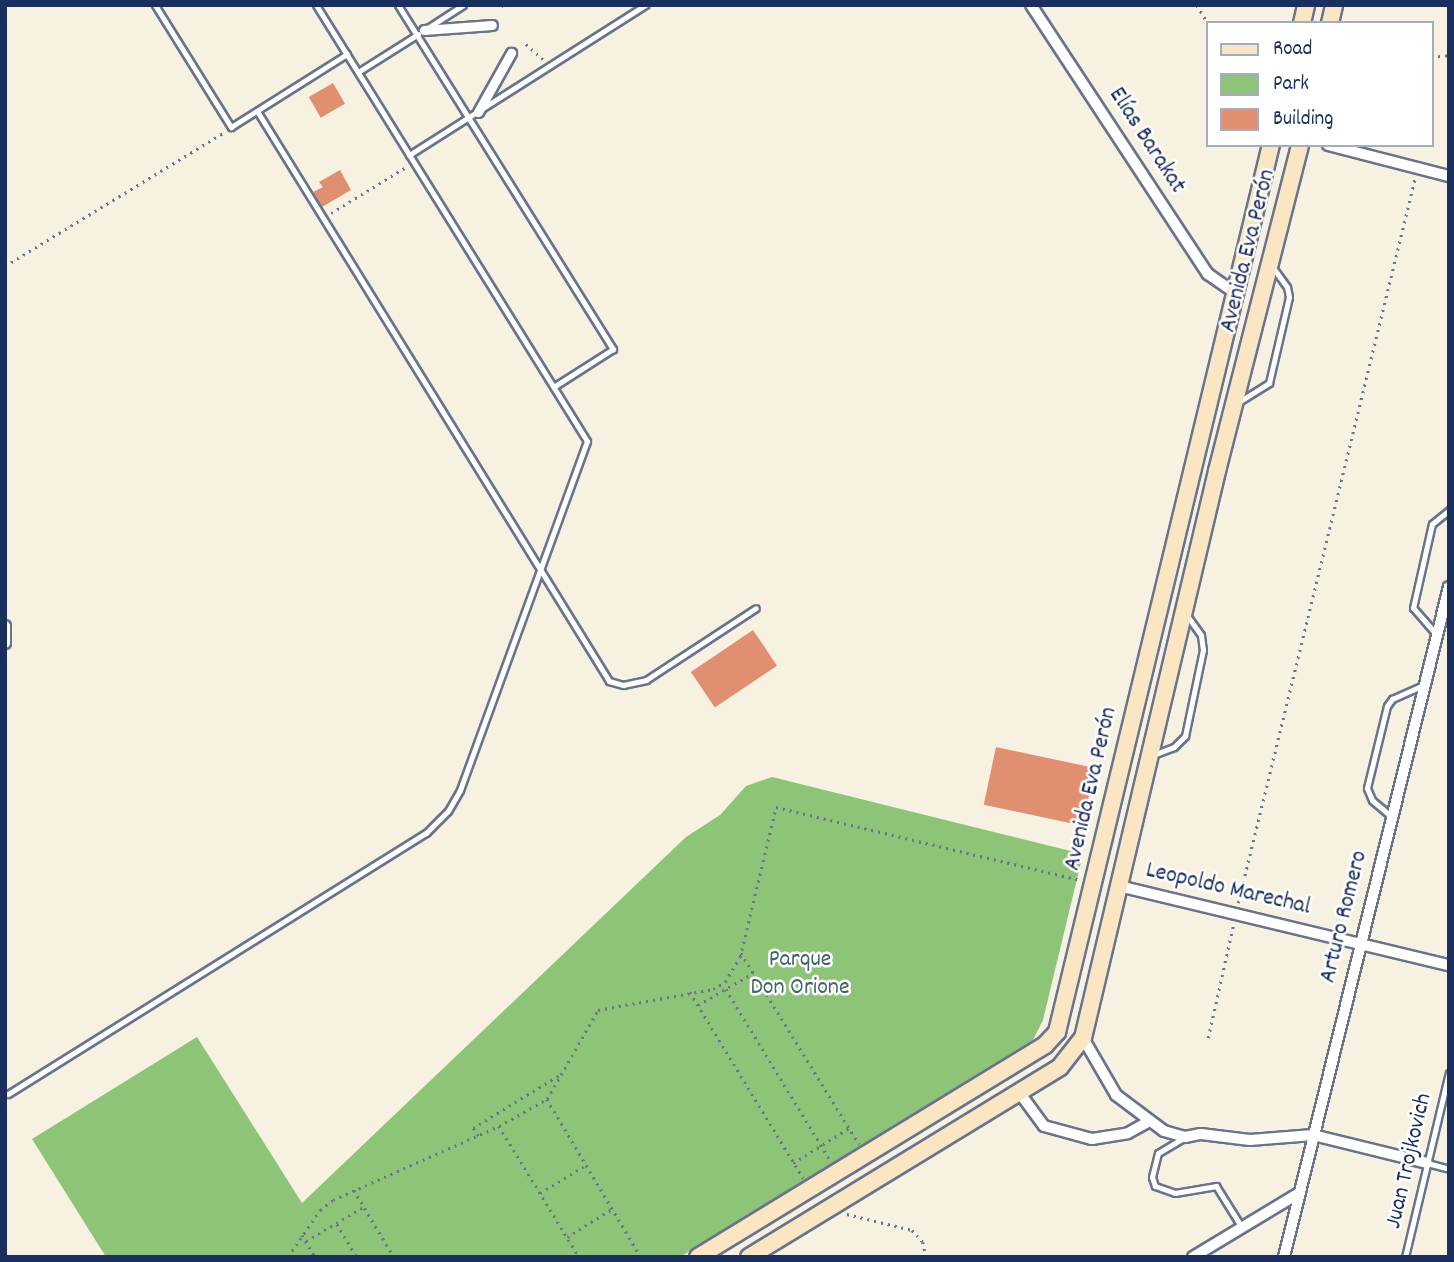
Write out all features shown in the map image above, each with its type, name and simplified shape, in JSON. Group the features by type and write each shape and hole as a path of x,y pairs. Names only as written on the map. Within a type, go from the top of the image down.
{"main road":[{"name":"Avenida Eva Perón","path":"698,1257 1052,1039 1071,976 1271,147"},
{"name":"Avenida Eva Perón","path":"749,1257 1070,1059 1083,1038 1217,471 1299,147"},
{"path":"1254,218 1280,221"},
{"path":"1192,467 1217,471"},
{"path":"1125,749 1150,755"},
{"path":"1071,976 1096,981"}],"street":[{"name":"Elías Barakat","path":"1033,7 1208,274 1234,292"},
{"path":"420,33 492,25"},
{"path":"478,111 511,53"},
{"path":"1336,147 1449,176"},
{"name":"Arturo Romero","path":"1284,1257 1449,587"},
{"path":"5,627 5,643"},
{"name":"Leopoldo Marechal","path":"1119,886 1449,965"},
{"path":"1083,1038 1116,1095 1148,1122 1185,1137 1201,1134 1250,1140 1313,1135 1427,1163"},
{"path":"1019,1092 1044,1126 1092,1139 1128,1133 1148,1122"},
{"path":"1193,1257 1299,1193"}],"lane":[{"path":"155,5 231,127 347,54"},
{"path":"8,1094 433,826 460,790 587,441 316,5"},
{"path":"398,5 420,33 468,118 613,349 555,386"},
{"path":"359,72 463,5"},
{"path":"409,155 641,6"},
{"path":"257,111 539,573 609,681 617,684 646,680 756,608"},
{"path":"1234,404 1269,383 1289,292 1269,263"},
{"path":"1437,635 1413,608 1432,524 1449,510"},
{"path":"1150,755 1174,747 1185,736 1203,643 1184,612"},
{"path":"1392,817 1372,800 1367,788 1387,706 1392,699 1424,685"},
{"name":"Juan Trojkovich","path":"1405,1257 1449,1073"},
{"path":"1185,1137 1158,1153 1152,1177 1155,1186 1175,1193 1216,1186 1241,1226"},
{"path":"1427,1163 1449,1168"}],"path":[{"path":"503,5 506,10"},
{"path":"1197,5 1207,21"},
{"path":"526,44 552,65"},
{"path":"5,265 231,127"},
{"path":"323,218 413,162"},
{"path":"1208,1038 1418,168"},
{"path":"288,1257 326,1204 478,1136 547,1099 598,1010 720,986 741,953 776,807 1093,884"},
{"path":"741,953 866,1155"},
{"path":"698,1005 753,973"},
{"path":"726,989 838,1172"},
{"path":"691,992 810,1189"},
{"path":"478,1136 473,1128 561,1074"},
{"path":"547,1099 639,1256"},
{"path":"499,1126 579,1257"},
{"path":"793,1163 849,1128"},
{"path":"540,1193 586,1165"},
{"path":"354,1190 394,1257"},
{"path":"306,1241 364,1207"},
{"path":"567,1237 613,1209"},
{"path":"827,1209 912,1230 923,1242 926,1257"},
{"path":"337,1223 357,1257"},
{"path":"302,1236 316,1257"}],"green space":[{"name":"Parque Don Orione","path":"772,777 1083,854 1043,1020 1033,1040 680,1257 106,1257 32,1139 197,1037 302,1203 686,837 720,815 746,786"}],"building":[{"path":"333,83 345,104 321,118 309,97"},
{"path":"340,170 351,190 322,207 313,192 323,187 319,182"},
{"path":"753,630 777,666 715,708 691,672"},
{"path":"996,747 1095,768 1083,826 984,805"}]}
